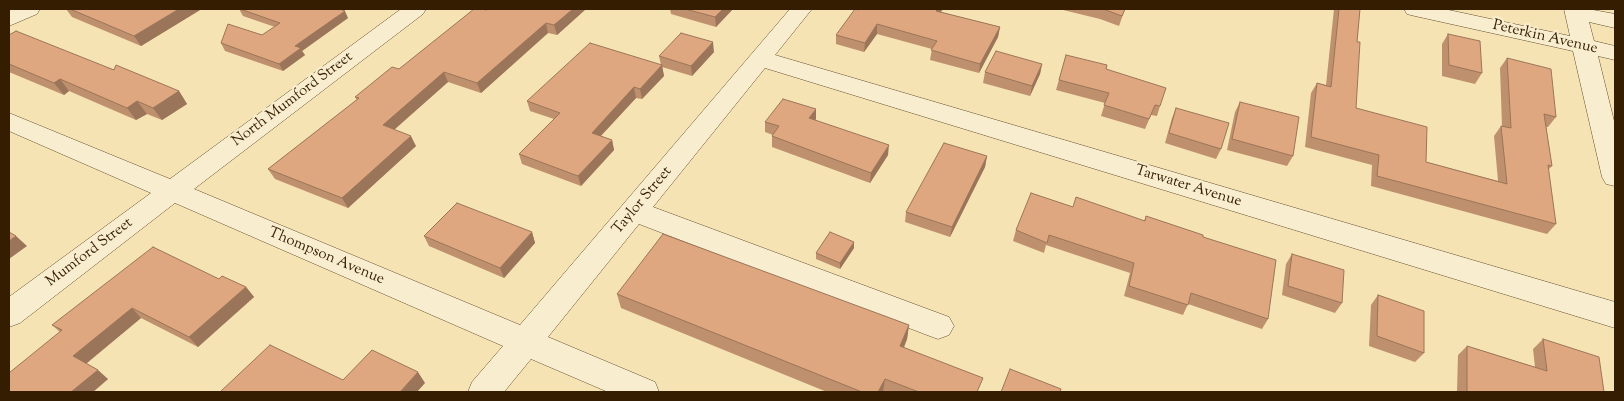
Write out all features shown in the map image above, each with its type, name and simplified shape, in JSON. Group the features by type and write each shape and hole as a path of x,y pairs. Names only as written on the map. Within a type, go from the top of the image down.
{"street":[{"path":"9,20 28,9"},
{"name":"North Mumford Street","path":"171,192 415,9"},
{"name":"Taylor Street","path":"484,392 762,59 801,9"},
{"name":"Peterkin Avenue","path":"1416,9 1615,53"},
{"path":"1615,21 1576,11 1615,177"},
{"name":"Tarwater Avenue","path":"762,59 1615,315"},
{"name":"Thompson Avenue","path":"9,121 171,192 643,392"},
{"name":"Mumford Street","path":"9,314 171,192"},
{"path":"634,212 938,326"}],"building":[{"path":"70,9 179,9 134,36"},
{"path":"240,9 340,9 345,11 295,46 301,48 279,64 221,43 228,24 262,35 280,23"},
{"path":"474,9 573,9 554,25 546,23 477,83 444,72 383,125 411,136 342,198 268,169 359,98 355,97 392,67 399,69"},
{"path":"685,9 723,9 715,17"},
{"path":"855,9 938,9 936,11 1000,27 980,64 931,50 937,41 877,24 865,43 836,35"},
{"path":"1103,9 1125,9 1122,16"},
{"path":"1339,9 1360,9 1357,42 1360,42 1356,108 1427,127 1426,162 1507,184 1501,126 1511,128 1507,58 1551,69 1556,117 1544,114 1552,166 1548,165 1556,224 1377,176 1379,155 1311,137 1317,83 1331,87"},
{"path":"16,31 114,70 116,65 179,91 153,108 137,101 127,108 60,79 54,83 9,64 9,35"},
{"path":"681,33 713,42 691,66 659,56"},
{"path":"1448,34 1480,41 1482,73 1449,65"},
{"path":"590,43 662,65 640,89 634,87 592,133 612,140 578,176 519,154 560,113 527,101"},
{"path":"996,51 1042,64 1032,86 985,72"},
{"path":"1066,55 1107,65 1106,69 1166,88 1160,106 1155,105 1149,119 1104,105 1109,93 1059,80"},
{"path":"783,99 816,109 809,118 889,145 871,173 772,136 779,126 765,122"},
{"path":"1240,102 1299,117 1293,156 1232,139"},
{"path":"1176,108 1229,123 1221,149 1169,133"},
{"path":"944,143 987,156 952,227 906,212"},
{"path":"1031,193 1073,207 1076,197 1145,221 1146,216 1203,235 1203,237 1276,260 1268,319 1191,293 1188,305 1129,286 1134,263 1049,235 1047,243 1016,230"},
{"path":"457,203 532,232 500,268 424,236"},
{"path":"9,232 16,236 9,241"},
{"path":"830,232 854,242 840,263 816,253"},
{"path":"663,234 909,325 900,346 983,378 977,392 919,392 885,379 878,392 862,392 617,294"},
{"path":"153,247 219,279 222,276 246,287 189,337 132,308 73,356 98,370 71,392 9,392 9,373 62,330 52,325"},
{"path":"1292,254 1344,270 1342,303 1288,286"},
{"path":"1378,295 1424,311 1424,353 1377,336"},
{"path":"1543,339 1599,357 1604,392 1467,392 1467,346 1547,371"},
{"path":"270,345 343,380 372,350 418,372 400,392 220,392"},
{"path":"1010,369 1061,389 1060,392 1001,392"}]}
